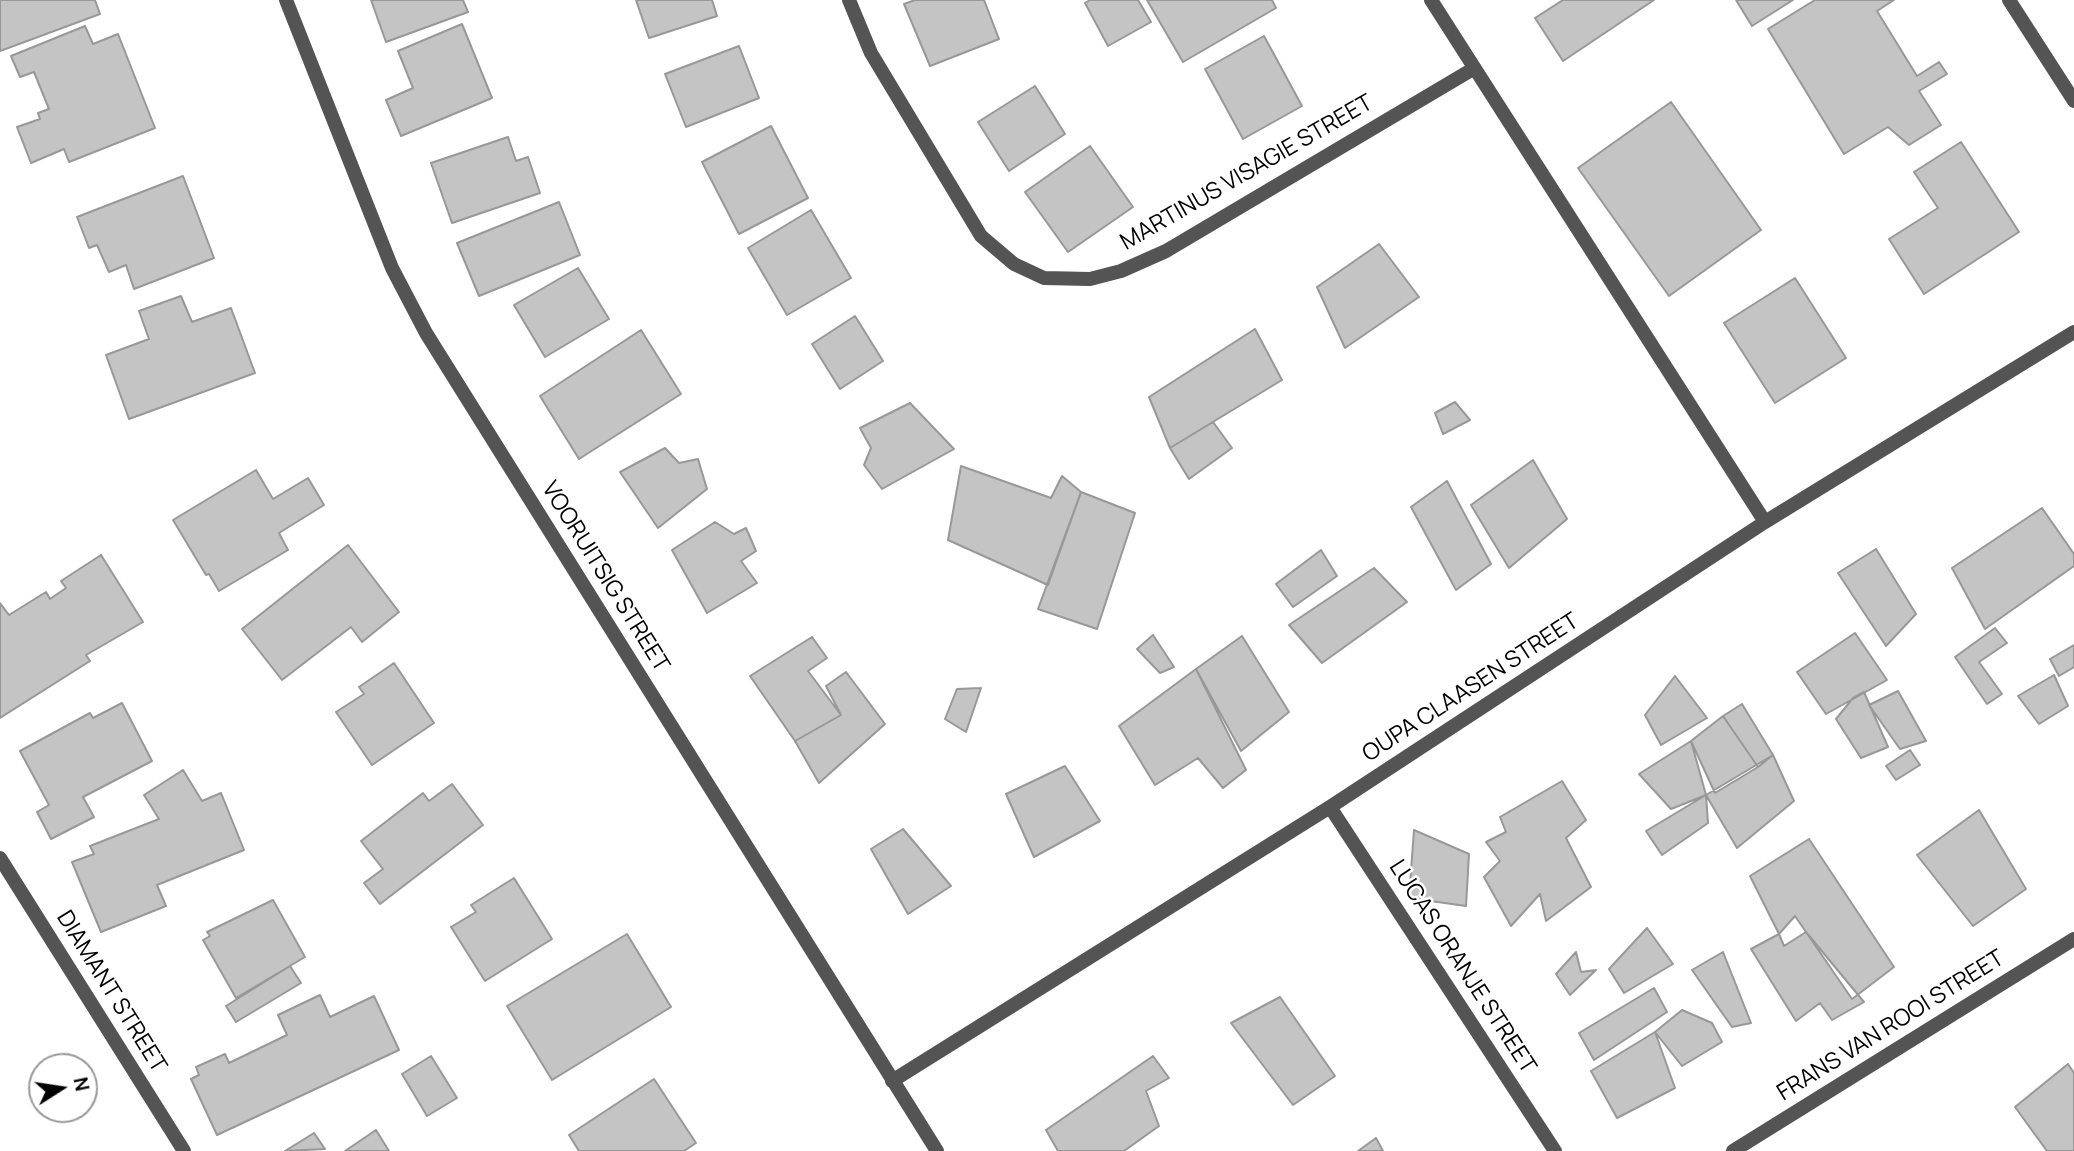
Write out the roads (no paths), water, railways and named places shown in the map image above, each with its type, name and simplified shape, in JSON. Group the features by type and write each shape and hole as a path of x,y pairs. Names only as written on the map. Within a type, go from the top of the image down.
{"street":[{"name":"VOORUITSIG STREET","path":"286,0 392,268 426,333 937,1151"},
{"name":"MARTINUS VISAGIE STREET","path":"849,0 871,52 981,236 1014,264 1044,278 1090,279 1121,271 1166,251 1473,69"},
{"path":"1431,0 1765,522"},
{"path":"2010,0 2074,101"},
{"name":"OUPA CLAASEN STREET","path":"891,1081 1330,807 1765,522 2074,332"},
{"name":"LUCAS ORANJE STREET","path":"1330,807 1555,1151"},
{"name":"DIAMANT STREET","path":"0,858 184,1151"},
{"name":"FRANS VAN ROOI STREET","path":"1733,1151 2074,939"}]}
